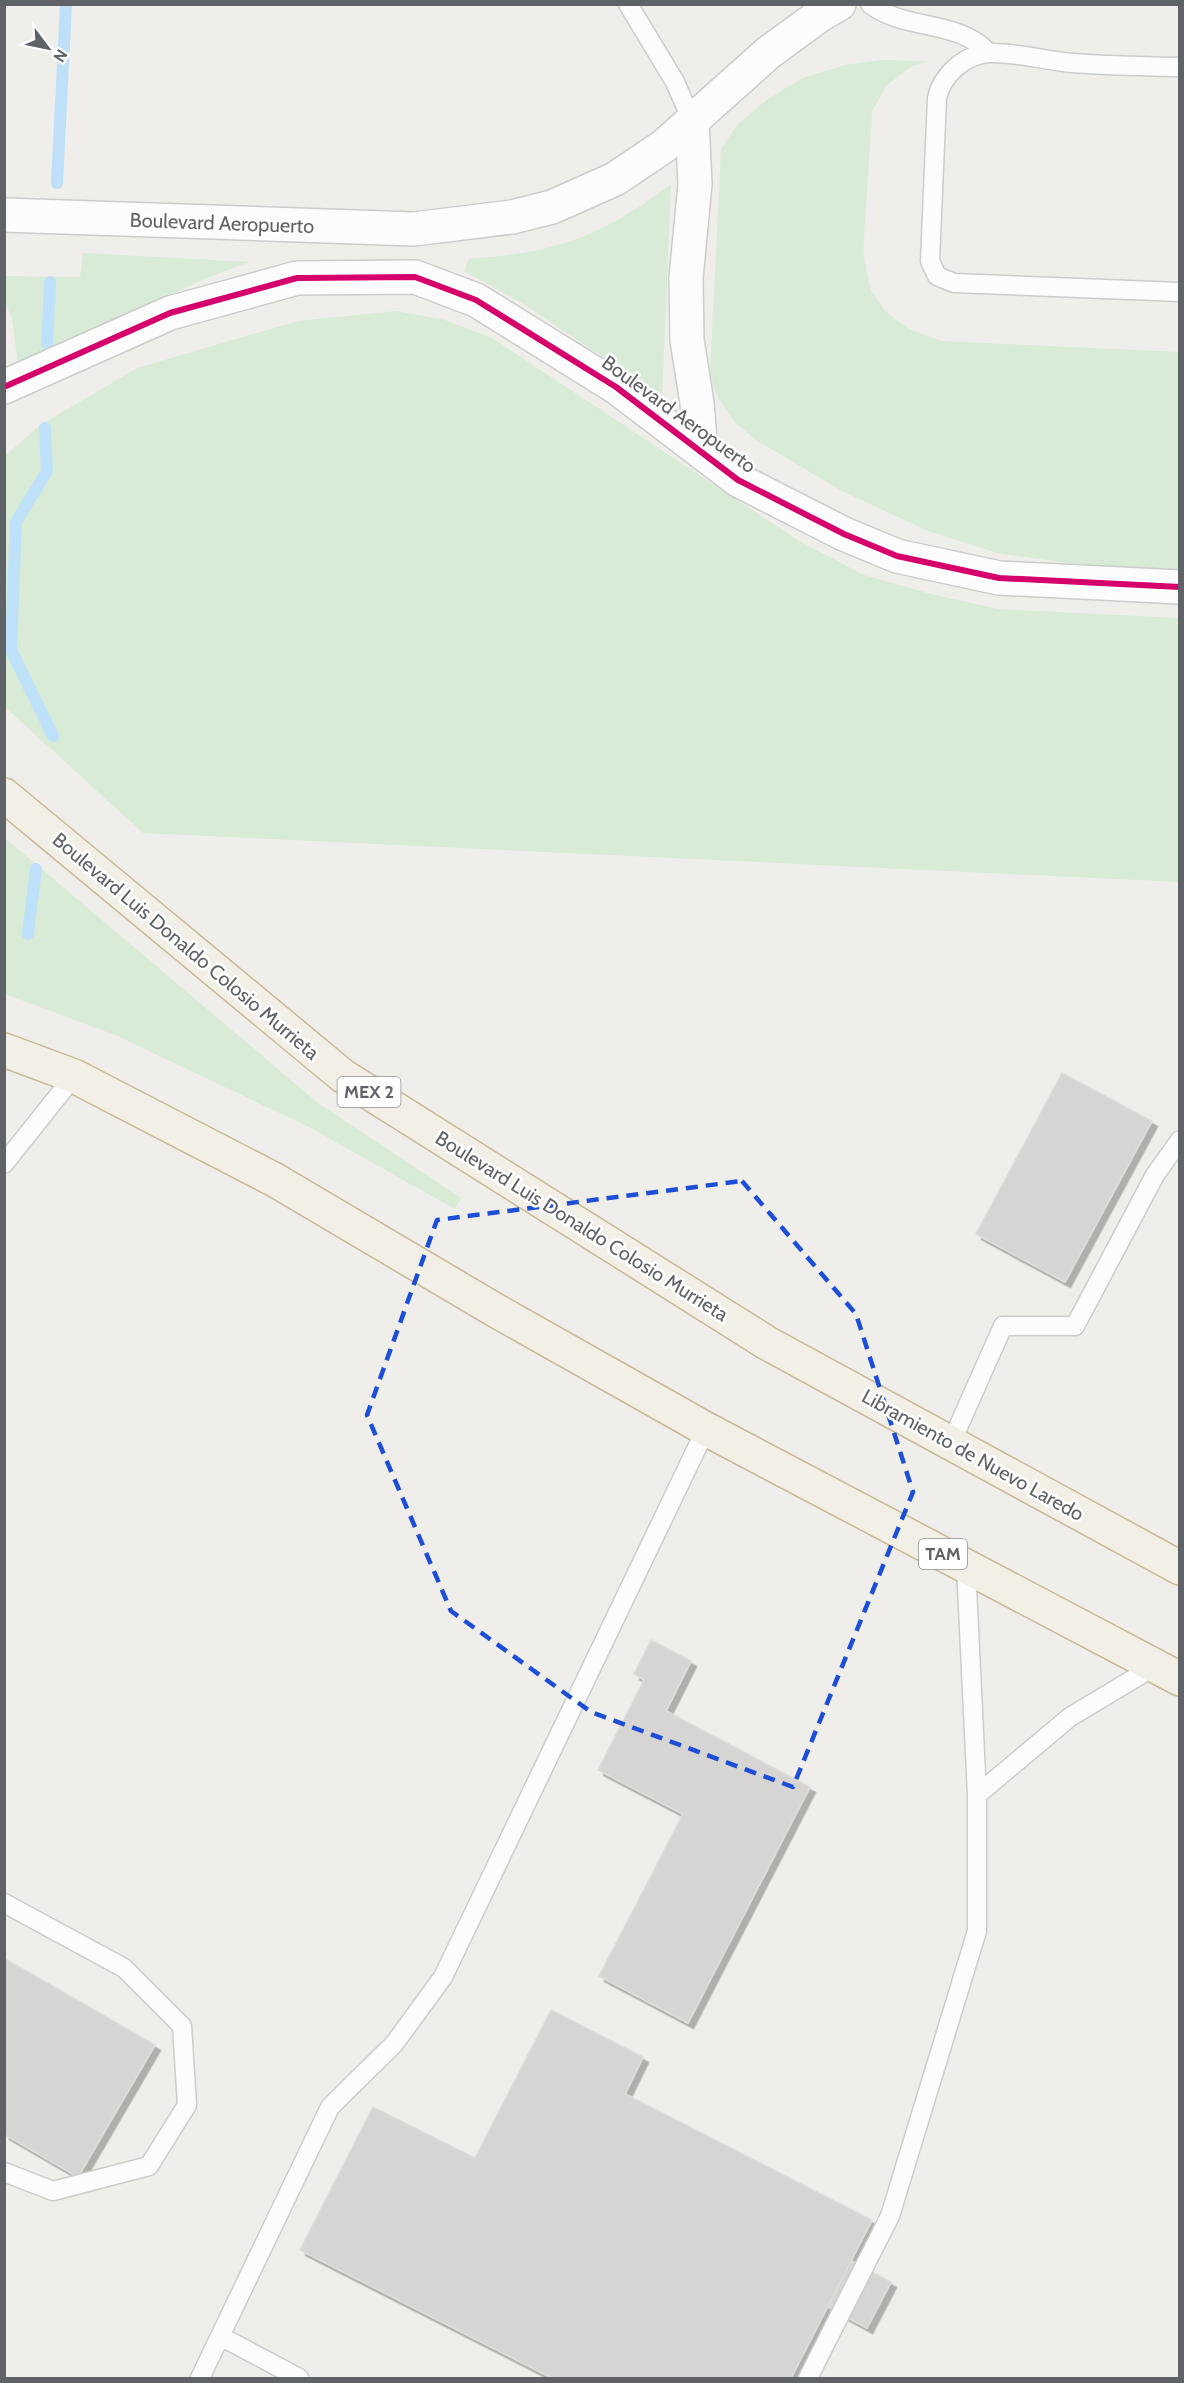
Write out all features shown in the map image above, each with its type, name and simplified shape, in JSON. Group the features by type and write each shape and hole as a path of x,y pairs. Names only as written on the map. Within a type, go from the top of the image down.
{"highway":[{"name":"Boulevard Luis Donaldo Colosio Murrieta","path":"4,795 343,1076 767,1343"},
{"path":"4,1050 74,1076 275,1180 495,1310 706,1429"},
{"name":"Libramiento de Nuevo Laredo","path":"767,1343 1179,1568"},
{"name":"TAM","path":"706,1429 1167,1672"}],"street":[{"name":"Boulevard Aeropuerto","path":"4,215 414,229 512,217 552,207 615,179 664,146 768,53 829,8"},
{"path":"692,122 695,184 686,278 687,330 701,452"},
{"name":"Boulevard Aeropuerto","path":"4,387 170,313 286,280 415,277 476,300 616,387 738,480 844,534 897,556 999,578 1179,587"}],"lane":[{"path":"628,4 675,82 692,122"},
{"path":"870,4 887,15 966,35 979,42 989,53"},
{"path":"1179,67 1072,63 989,53 957,67 945,77 940,87 930,261 937,276 954,283 1179,292"},
{"path":"4,1164 74,1076"},
{"path":"951,1443 1003,1326 1075,1326 1155,1175 1179,1140"},
{"path":"200,2379 330,2107 394,2044 443,1977 706,1429"},
{"path":"808,2379 890,2216 977,1931 977,1795 966,1566"},
{"path":"977,1795 1070,1717 1167,1672"},
{"path":"4,1903 124,1968 182,2026 187,2105 149,2166 53,2192 4,2172"},
{"path":"220,2336 299,2379"}],"highlighted area":[{"path":"742,1181 856,1314 913,1492 793,1787 591,1712 451,1611 367,1415 437,1220"}],"green space":[{"path":"881,60 929,61 912,66 887,85 872,111 863,255 871,290 886,312 909,329 941,341 1179,352 1179,570 1097,567 997,553 928,531 842,491 756,440 735,422 718,398 710,375 721,149 738,124 768,99 803,78 845,65"},
{"path":"671,184 662,397 522,303 464,271 469,259 528,252 564,243 597,231 642,205"},
{"path":"83,253 249,262 207,278 18,365 12,318 5,302 5,276 80,277"},
{"path":"396,311 445,320 492,338 799,541 864,575 931,594 998,609 1179,618 1179,882 143,833 5,707 5,456 39,426 137,368 298,321"},
{"path":"4,837 318,1103 461,1198 455,1209 307,1126 115,1035 5,994"}],"building":[{"path":"1062,1073 1152,1121 1065,1282 976,1234"},
{"path":"651,1640 691,1661 666,1711 810,1787 688,2023 599,1976 683,1814 598,1770 644,1680 634,1674"},
{"path":"4,1958 155,2045 78,2177 4,2134"},
{"path":"551,2010 643,2057 625,2094 872,2220 791,2378 552,2378 300,2250 373,2107 475,2158"},
{"path":"851,2261 891,2282 867,2328 828,2307"}],"waterway":[{"path":"57,183 66,4"},
{"path":"47,344 50,282"},
{"path":"45,428 47,471 16,522 11,650 53,736"},
{"path":"28,934 36,869"}],"cycle path":[{"path":"4,387 170,313 297,278 415,277 476,300 616,387 738,480 844,534 897,556 999,578 1180,587"}]}
